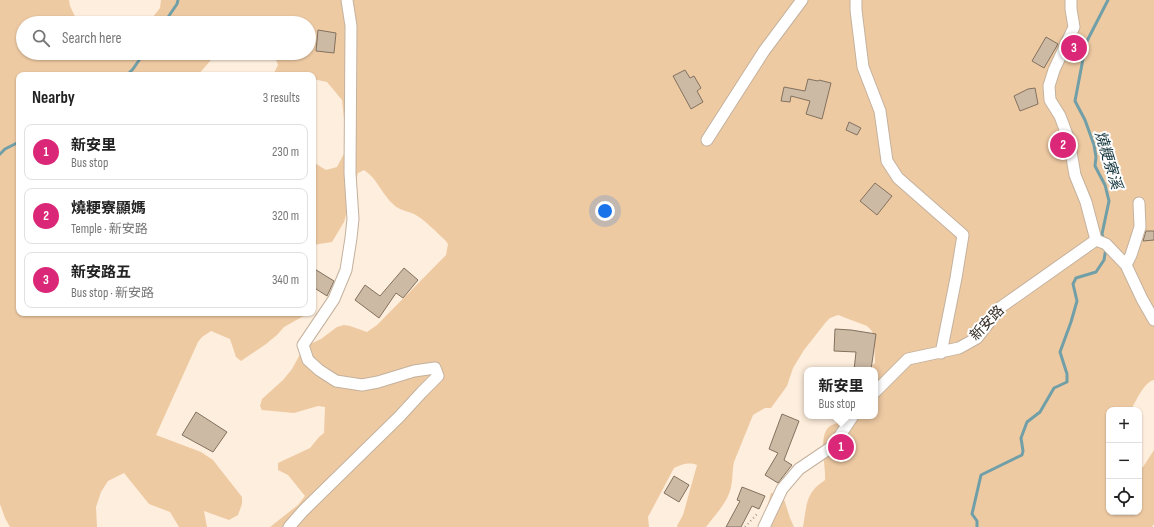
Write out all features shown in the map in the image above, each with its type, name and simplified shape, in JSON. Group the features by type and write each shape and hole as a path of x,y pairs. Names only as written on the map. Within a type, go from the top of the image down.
{"street":[{"path":"289,527 303,511 400,417 438,376 435,368 414,371 378,382 362,385 336,380 319,370 308,360 303,344 334,298 346,270 351,238 353,219 350,174 351,26 347,0"},
{"path":"707,140 764,51 802,0"},
{"path":"856,0 863,67 880,111 887,161 898,178 963,235 941,353"},
{"path":"1071,0 1074,28 1054,70 1049,86 1050,100 1060,116 1068,140 1075,175 1086,202 1096,240 1106,244 1126,265 1154,320"},
{"path":"1126,265 1131,255 1140,227 1140,203"},
{"name":"新安路","path":"878,389 908,359 941,353 958,348 976,338 1001,307 1096,240"},
{"path":"764,527 782,489 800,469 833,446 851,419"}],"shaded area":[{"path":"0,0 69,0 75,16 16,16 16,60 211,60 201,72 16,72 16,316 304,316 284,327 266,344 241,361 236,357 230,339 211,331 202,337 198,342 156,435 201,452 213,460 242,497 242,504 238,515 229,520 204,511 207,527 179,527 170,512 149,504 124,473 108,481 101,492 96,507 97,527 10,527 0,504"},
{"path":"161,0 1154,0 1154,380 1147,384 1133,407 1106,407 1106,515 1142,515 1142,467 1154,450 1154,524 1152,527 803,527 806,506 810,495 818,485 825,480 823,444 826,431 830,426 841,419 878,419 878,367 870,367 875,363 874,335 867,326 838,315 830,318 826,322 804,350 793,368 787,386 771,408 765,408 753,415 734,462 732,484 727,498 706,527 677,527 683,515 697,465 688,464 674,468 648,517 649,527 270,527 298,505 305,496 288,475 278,470 278,463 310,448 324,433 325,407 318,406 294,413 262,410 260,406 262,399 283,380 292,369 304,347 321,339 337,327 344,325 350,326 367,332 377,325 446,255 448,244 422,219 396,207 386,197 373,178 364,170 358,173 344,222 332,242 316,245 316,164 326,170 337,167 347,148 342,100 327,82 316,80 316,72 274,72 278,65 276,60 316,60 316,16 154,16 160,8"},
{"path":"771,493 778,493 783,496 794,527 762,527"}],"building":[{"path":"318,30 336,33 334,53 316,51"},
{"path":"1046,37 1058,44 1044,68 1032,61"},
{"path":"685,70 690,78 694,76 701,88 697,91 703,102 691,109 673,76"},
{"path":"808,79 831,83 822,119 806,114 810,101 791,96 790,102 781,101 784,87 805,91"},
{"path":"1035,88 1038,104 1020,111 1014,96 1028,89"},
{"path":"849,122 861,128 857,135 846,130"},
{"path":"875,183 892,196 877,215 860,201"},
{"path":"1146,231 1154,231 1154,240 1143,241"},
{"path":"404,268 418,280 403,298 396,293 379,318 355,300 365,285 380,296"},
{"path":"316,270 334,281 327,296 316,289"},
{"path":"835,329 876,334 871,367 854,367 856,352 834,351"},
{"path":"196,412 227,432 213,452 182,435"},
{"path":"782,414 799,421 784,460 792,465 778,483 765,475 778,453 769,449"},
{"path":"674,476 689,485 679,502 664,493"},
{"path":"742,487 765,496 759,509 752,506 741,527 726,527 740,501 737,500"}],"waterway":[{"path":"169,16 178,0"},
{"name":"燒粳寮溪","path":"1104,241 1102,234 1109,201 1105,185 1095,166 1096,157 1094,145 1085,120 1075,101 1086,43 1108,0"},
{"path":"130,72 139,60"},
{"path":"0,154 5,149 16,144"},
{"name":"燒粳寮溪","path":"977,527 977,521 972,514 981,475 1022,455 1023,451 1021,438 1027,422 1040,412 1054,388 1067,382 1067,374 1060,352 1077,301 1073,284 1076,278 1096,272 1104,260 1106,248"}],"place":[{"name":"新安路五","path":"1074,48"},
{"name":"燒粳寮顯媽","path":"1063,145"},
{"name":"新安里","path":"841,447"}]}
